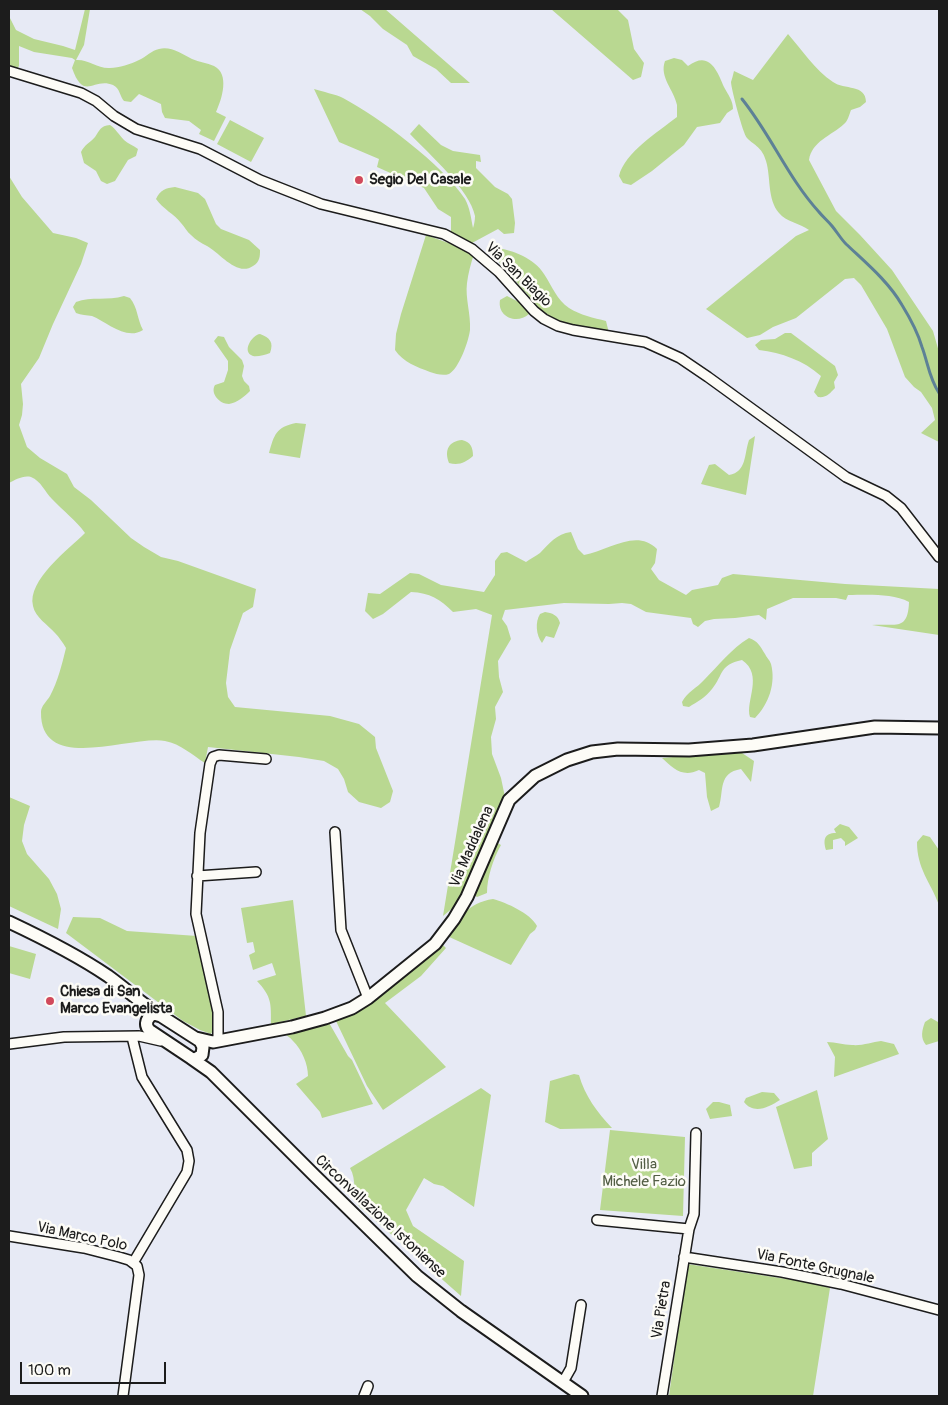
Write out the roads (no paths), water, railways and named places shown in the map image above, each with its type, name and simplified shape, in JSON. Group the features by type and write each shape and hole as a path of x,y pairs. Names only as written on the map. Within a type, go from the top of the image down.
{"main road":[{"name":"Via Maddalena","path":"196,1038 216,1042 292,1027 326,1018 352,1008 368,998 435,944 454,919 467,897 509,800 535,776 567,760 592,752 618,749 689,750 753,746 875,726 939,728"},
{"path":"9,922 46,939 86,962 110,978 141,1003 196,1038 202,1044 211,1072"},
{"path":"141,1003 147,1013 147,1023"},
{"path":"147,1023 153,1014 161,1016"},
{"name":"Circonvallazione Istoniense","path":"147,1023 149,1030 211,1072 417,1276 469,1316 582,1396"},
{"path":"191,1058 199,1057 209,1044 216,1042"}],"street":[{"name":"Via San Biagio","path":"9,71 81,93 96,101 114,116 136,129 200,149 260,180 321,204 444,234 472,249 485,260 544,319 558,326 573,330 645,342 680,358 846,477 895,502 939,557"},
{"path":"216,1042 218,1012 196,914 200,833 210,764 213,757 219,755 266,759"},
{"path":"334,832 341,930 368,998"},
{"path":"197,876 256,872"},
{"path":"135,1037 147,1023"},
{"path":"9,1044 64,1037 135,1037 151,1038 170,1045"},
{"path":"133,1263 187,1172 190,1161 184,1145 142,1077 135,1037"},
{"name":"Via Pietra","path":"662,1396 684,1257 694,1214 696,1133"},
{"path":"597,1220 689,1229"},
{"name":"Via Marco Polo","path":"9,1236 84,1248 119,1257 137,1266 139,1275 123,1396"},
{"name":"Via Fonte Grugnale","path":"684,1257 782,1272 841,1284 939,1310"},
{"path":"563,1382 571,1368 581,1305"},
{"path":"364,1396 368,1386"}],"waterway":[{"path":"742,99 808,199 844,242 876,273 896,296 916,331 931,376 939,393"}],"place":[{"name":"Segio Del Casale","path":"359,180"},
{"name":"Chiesa di San Marco Evangelista","path":"50,1001"}],"park label":[{"name":"Villa Michele Fazio","path":"644,1174"}]}
